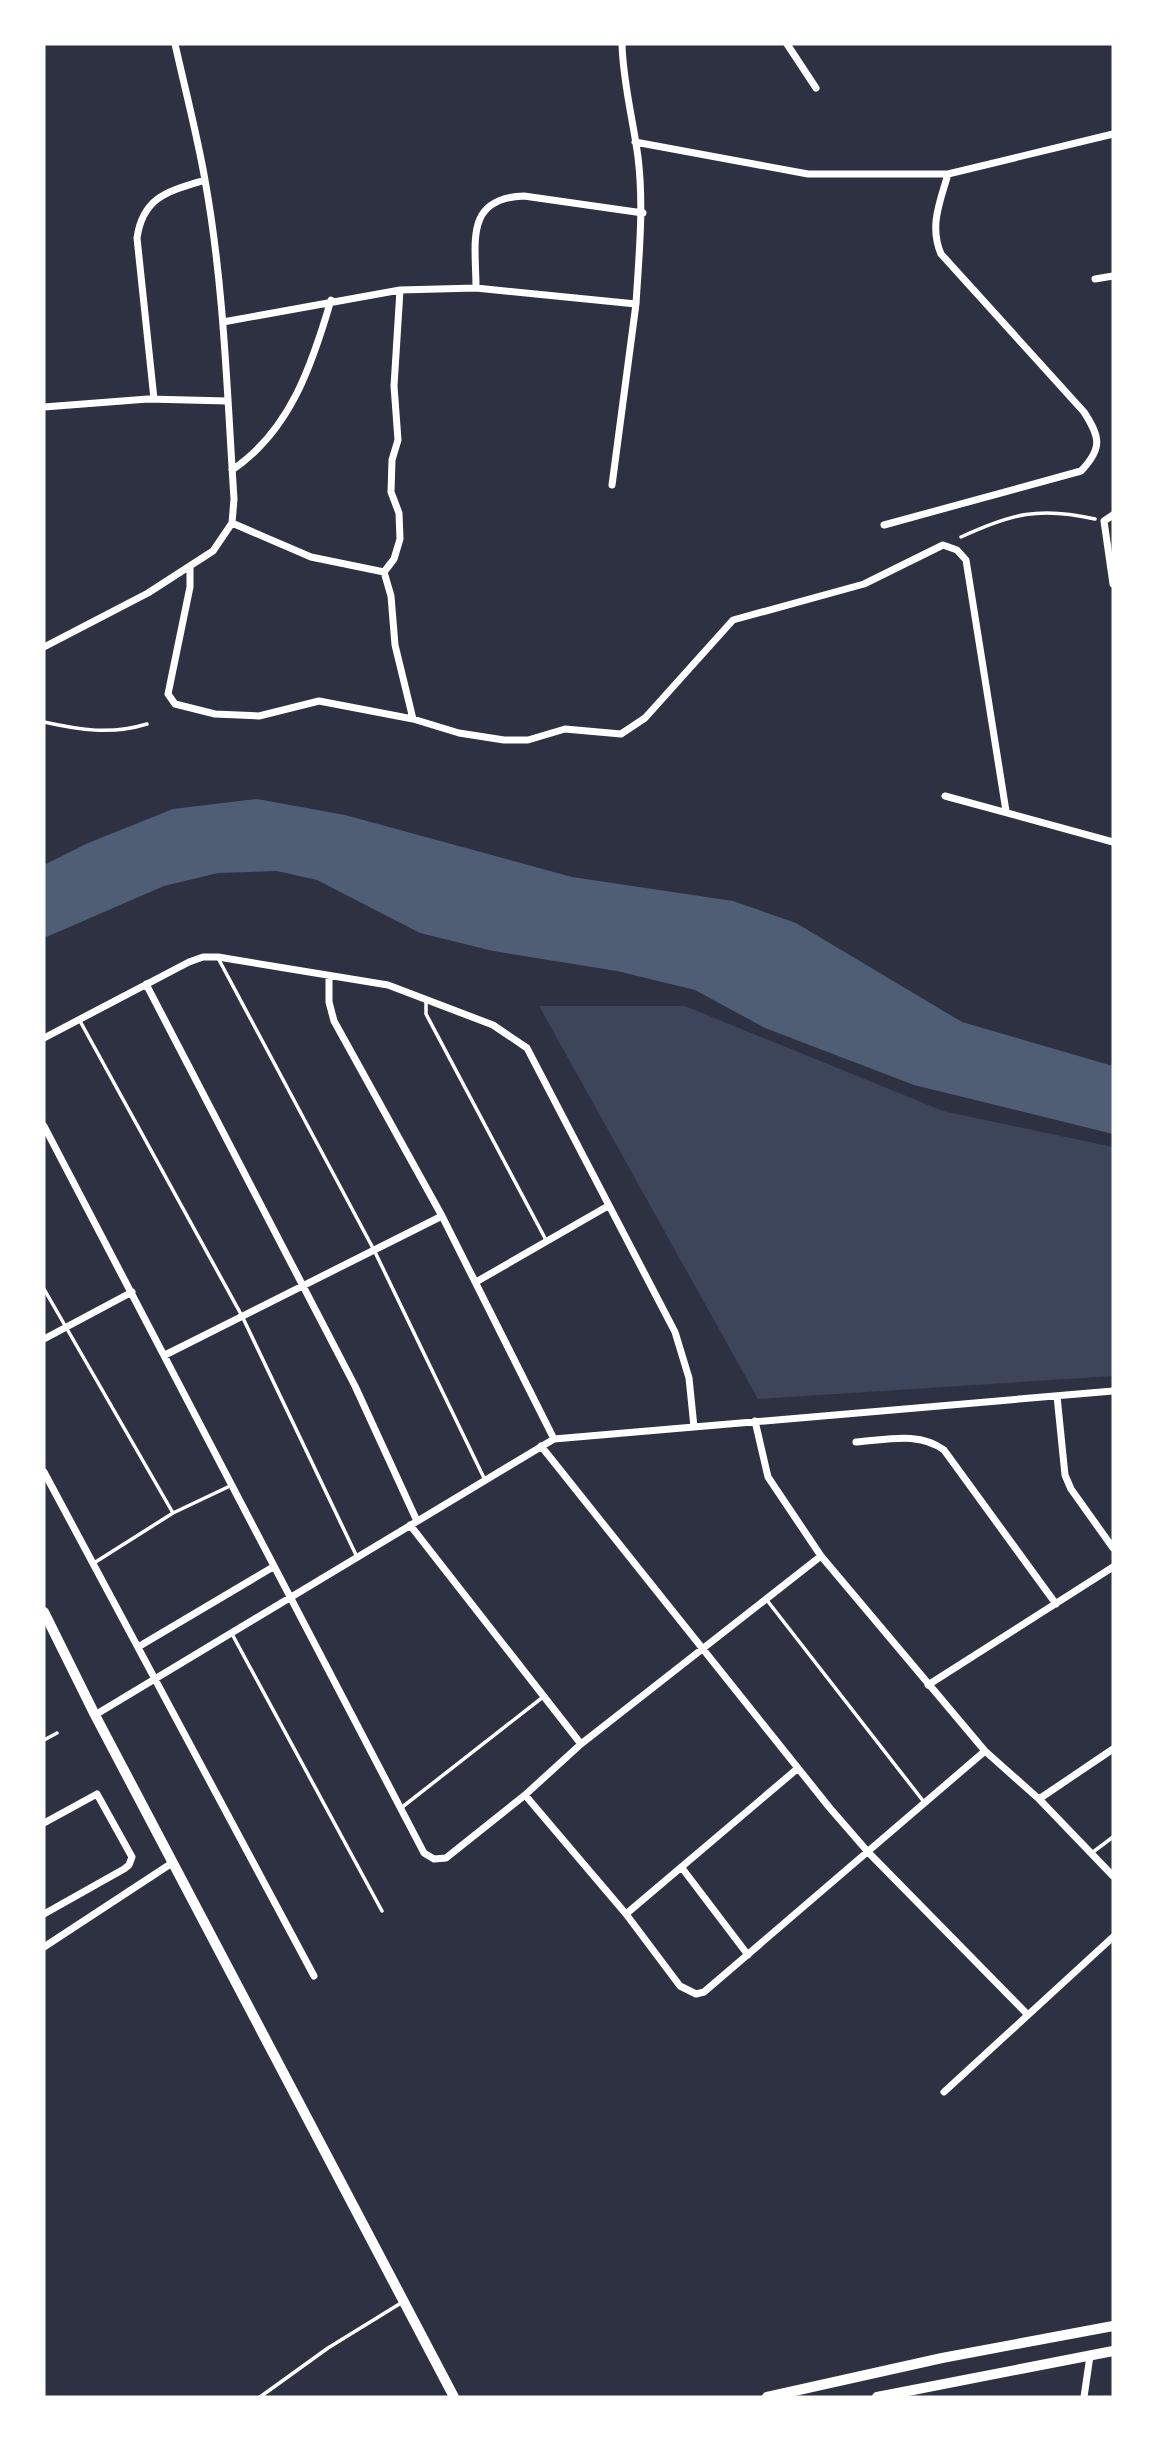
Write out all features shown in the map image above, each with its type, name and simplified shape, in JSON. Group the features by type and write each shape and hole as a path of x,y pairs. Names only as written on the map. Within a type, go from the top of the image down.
{"main road":[{"path":"767,2397 929,2361 1113,2326"},
{"path":"877,2397 1113,2351"}],"street":[{"path":"44,648 148,593 190,566 212,551 232,523 232,470 223,322 205,180 175,44"},
{"path":"612,485 636,304 643,212 635,142 623,76 622,44"},
{"path":"787,44 816,88"},
{"path":"635,142 808,174 948,174 1113,134"},
{"path":"884,525 1081,471 1093,458 1098,444 1095,429 1084,412 942,254 935,238 934,225 948,174"},
{"path":"154,399 137,238 139,222 149,206 166,193 205,180"},
{"path":"476,288 477,224 484,207 505,197 524,196 643,212"},
{"path":"1095,279 1113,276"},
{"path":"223,322 331,300 400,290 476,288 636,304"},
{"path":"384,572 394,559 400,539 399,513 391,492 392,460 398,440 394,386 400,290"},
{"path":"232,470 262,447 288,412 309,366 331,300"},
{"path":"44,407 154,399 228,401"},
{"path":"1113,515 1104,521 1113,584"},
{"path":"232,523 311,557 384,572"},
{"path":"190,566 190,587 168,694 175,704 215,714 259,716 319,701 413,719 459,733 504,740 528,740 565,729 621,734 645,718 733,620 864,583 943,545 957,550 966,560 1006,811"},
{"path":"384,572 391,596 395,645 413,719"},
{"path":"945,796 1113,842"},
{"path":"44,1038 188,962 218,957 388,985 493,1025 527,1048 675,1332 689,1378 694,1427"},
{"path":"329,977 329,1002 334,1021 442,1216 554,1438"},
{"path":"146,984 355,1386 414,1523 581,1744"},
{"path":"44,1126 424,1853 434,1859 446,1858 700,1648 821,1556"},
{"path":"476,1282 608,1206"},
{"path":"165,1355 442,1216"},
{"path":"44,1339 132,1292"},
{"path":"94,1715 554,1438 1113,1391"},
{"path":"1057,1396 1065,1475 1071,1489 1113,1548"},
{"path":"755,1422 768,1477 821,1556 985,1751 1039,1799 1113,1876"},
{"path":"856,1442 916,1437 933,1441 944,1450 1056,1604"},
{"path":"541,1446 797,1769 868,1852 1027,2014"},
{"path":"44,1472 314,1976"},
{"path":"138,1647 273,1567"},
{"path":"928,1685 1113,1567"},
{"path":"44,1612 94,1715 454,2397"},
{"path":"1039,1799 1113,1749"},
{"path":"525,1795 625,1914 680,1986 688,1992 704,1992 985,1751"},
{"path":"625,1914 797,1769"},
{"path":"44,1823 97,1794 132,1857 130,1865 124,1869 44,1914"},
{"path":"44,1947 172,1863"},
{"path":"682,1868 748,1955"},
{"path":"944,2092 1113,1937"},
{"path":"1084,2397 1090,2356"}],"lane":[{"path":"218,957 374,1250 485,1480"},
{"path":"426,999 426,1014 547,1242"},
{"path":"79,1020 242,1316 357,1557"},
{"path":"44,1289 173,1513"},
{"path":"93,1564 173,1513 232,1485"},
{"path":"765,1598 924,1802"},
{"path":"231,1632 382,1911"},
{"path":"401,1808 544,1697"},
{"path":"44,1740 57,1733"},
{"path":"1091,1853 1113,1838"},
{"path":"260,2397 328,2348 403,2301"}],"path":[{"path":"943,545 1015,514 1075,514 1104,521"},
{"path":"44,722 105,732 127,731 147,724"}],"shaded area":[{"path":"257,799 345,815 572,877 733,901 796,923 962,1022 1113,1066 1113,1134 914,1085 765,1028 695,990 617,971 493,951 420,933 317,880 277,871 218,873 164,886 44,938 44,865 88,843 173,809"},
{"path":"539,1006 685,1006 943,1111 1113,1147 1113,1376 758,1399"}]}
